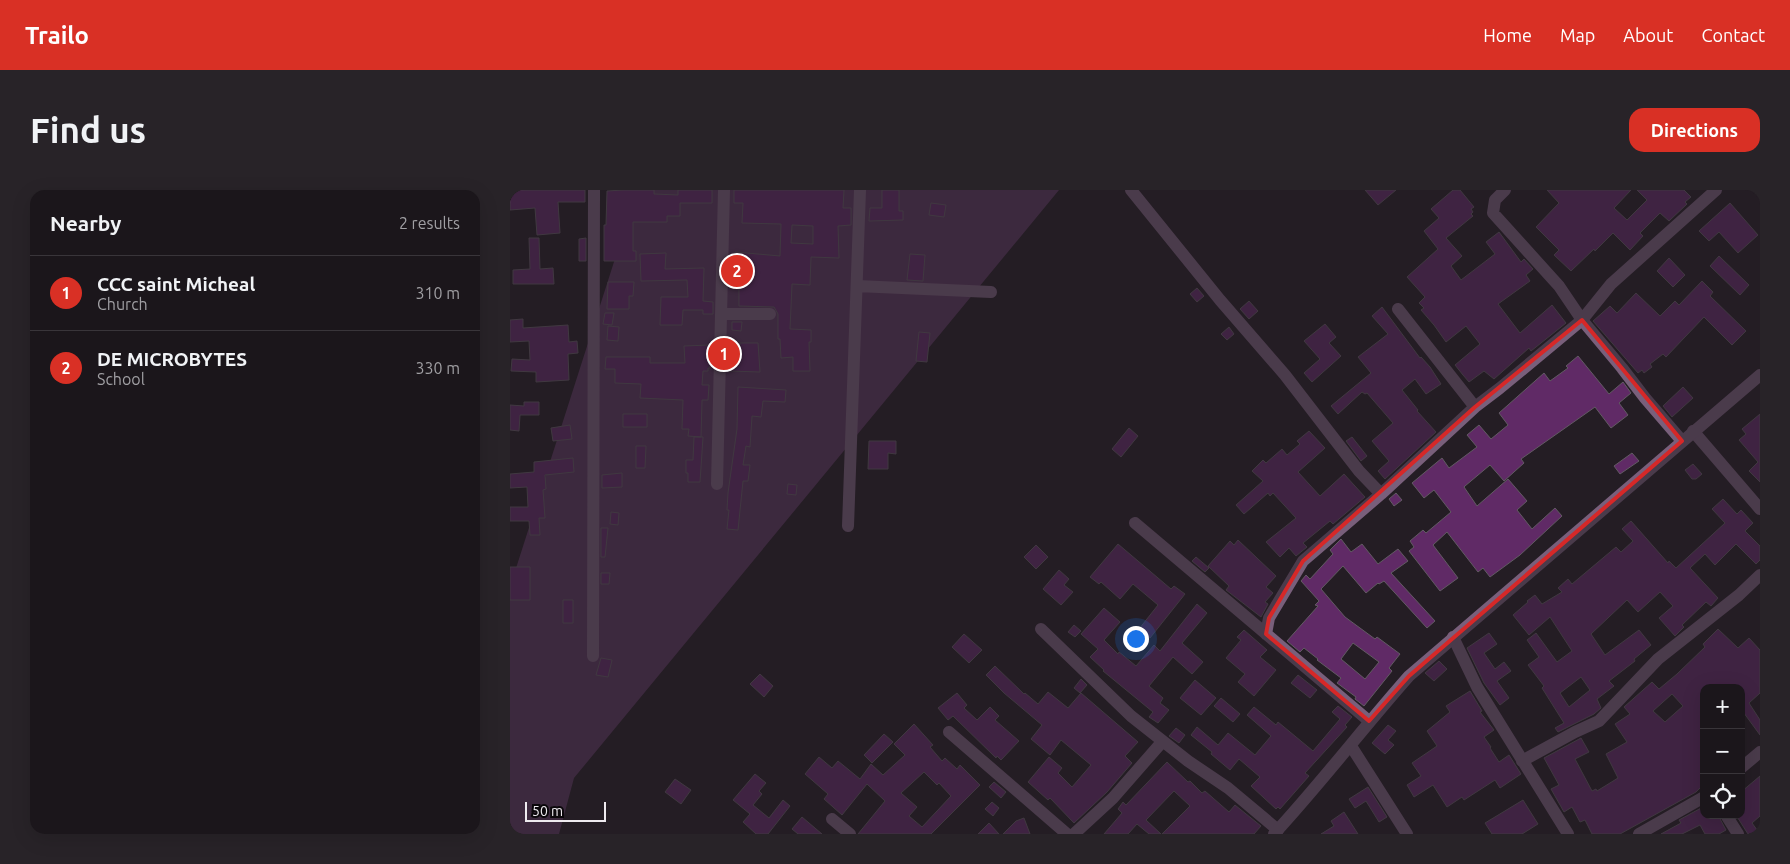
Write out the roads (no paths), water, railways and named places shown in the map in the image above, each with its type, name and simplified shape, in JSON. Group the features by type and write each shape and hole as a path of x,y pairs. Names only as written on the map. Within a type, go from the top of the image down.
{"street":[{"path":"593,656 594,190"},
{"path":"716,484 724,190"},
{"path":"848,526 860,190"},
{"path":"1131,190 1220,300 1285,375 1359,471 1381,494"},
{"path":"1504,190 1495,200 1493,213 1559,286 1582,320 1644,398 1682,440"},
{"path":"1266,634 1270,618 1303,561 1381,494 1475,407 1582,320 1611,284 1716,190"},
{"path":"857,286 992,292"},
{"path":"1398,309 1475,407"},
{"path":"721,314 770,314"},
{"path":"1041,629 1130,716 1162,742 1228,788 1276,832 1321,782 1369,721 1409,676 1760,375"},
{"path":"1693,431 1760,509"},
{"path":"1135,524 1369,721"},
{"path":"1522,761 1574,732 1600,722 1658,659 1739,595 1760,575"},
{"path":"1453,637 1477,687 1568,834"},
{"path":"949,732 1067,834"},
{"path":"1074,834 1113,798 1162,742"},
{"path":"1351,746 1407,834"},
{"path":"1745,765 1760,752"},
{"path":"1639,834 1700,799"},
{"path":"832,819 850,834"},
{"path":"1729,819 1738,834"}],"place":[{"name":"DE MICROBYTES","path":"737,271"},
{"name":"CCC saint Micheal","path":"724,354"}]}
